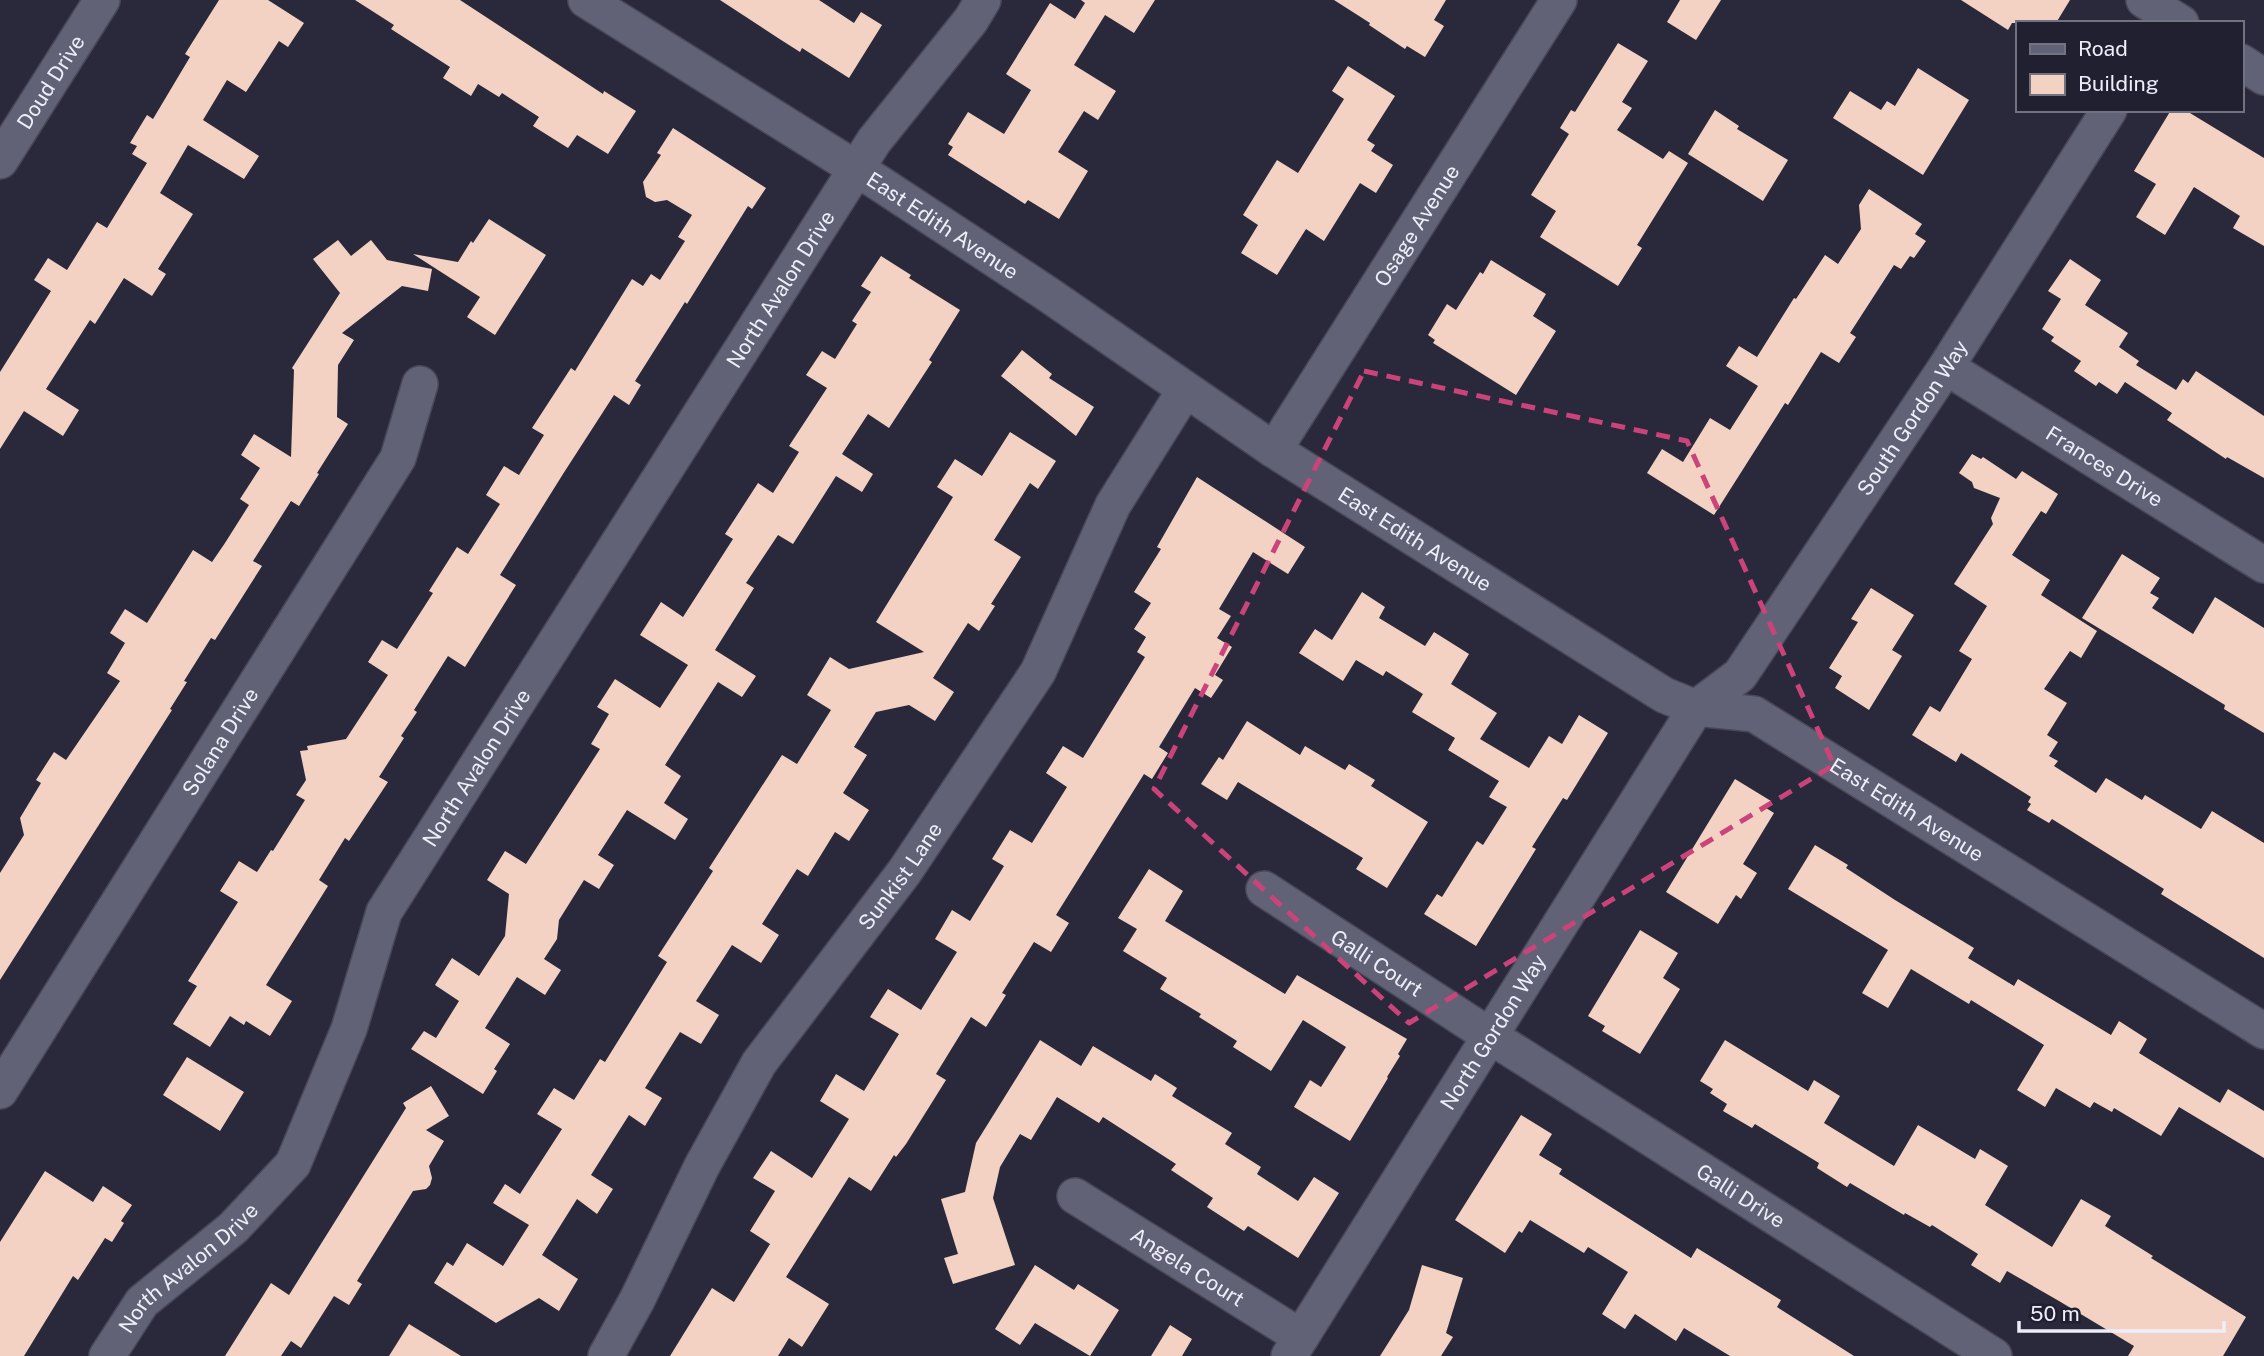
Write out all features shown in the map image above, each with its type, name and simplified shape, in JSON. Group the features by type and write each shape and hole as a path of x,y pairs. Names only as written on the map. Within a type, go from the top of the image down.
{"street":[{"name":"Doud Drive","path":"0,161 102,0"},
{"name":"East Edith Avenue","path":"586,0 856,168 1046,293 1274,450 1664,695 1696,708 1754,713 2264,1031"},
{"name":"North Avalon Drive","path":"107,1356 142,1302 233,1228 293,1164 349,1029 384,912 856,168 874,141 971,20 983,0"},
{"name":"Osage Avenue","path":"1274,450 1559,0"},
{"path":"2243,63 2264,77"},
{"name":"South Gordon Way","path":"1696,708 1740,675 1945,367 2108,112"},
{"name":"Frances Drive","path":"1945,367 2264,565"},
{"name":"Solana Drive","path":"0,1091 398,458 420,384"},
{"name":"Sunkist Lane","path":"606,1356 637,1300 702,1166 759,1063 905,871 1038,672 1112,505 1185,390"},
{"name":"North Gordon Way","path":"1295,1347 1696,708"},
{"name":"Galli Court","path":"1264,889 1490,1036"},
{"name":"Galli Drive","path":"1490,1036 1994,1356"},
{"name":"Angela Court","path":"1075,1196 1295,1347"}],"highlighted area":[{"path":"1364,371 1687,441 1834,765 1409,1023 1154,789"}],"building":[{"path":"219,0 268,0 304,23 288,47 279,41 246,92 227,80 203,120 259,156 244,179 188,145 160,193 193,214 158,269 166,274 152,296 124,278 95,324 90,320 46,389 79,410 63,436 24,411 0,449 0,372 51,291 34,280 48,258 67,270 97,222 107,228 147,163 132,154 137,146 130,143 147,115 153,119 190,57 185,54"},
{"path":"355,0 460,0 603,94 604,91 636,111 608,154 577,135 568,148 533,126 539,117 502,93 499,97 478,84 471,96 443,78 450,67 391,29 394,25"},
{"path":"720,0 819,0 854,23 861,12 882,25 849,78 802,48 800,52"},
{"path":"1081,0 1155,0 1134,33 1105,15 1074,65 1116,91 1098,120 1084,111 1058,152 1088,171 1059,219 1028,200 1025,204 948,155 953,147 948,144 968,112 1004,134 1031,90 1006,74 1050,3 1075,19 1085,3"},
{"path":"1334,0 1446,0 1434,20 1444,26 1425,57 1407,46 1405,49"},
{"path":"1680,0 1721,0 1696,40 1667,22"},
{"path":"1961,0 2070,0 2057,21 2016,21 2008,30"},
{"path":"1618,43 1648,61 1622,102 1632,108 1617,130 1663,159 1669,151 1688,163 1637,245 1642,248 1618,286 1540,237 1556,211 1531,195 1569,134 1560,128 1571,110 1575,112"},
{"path":"1348,66 1395,96 1367,140 1375,145 1371,151 1393,165 1376,193 1360,183 1324,241 1306,229 1277,275 1241,253 1258,225 1243,215 1277,160 1298,173 1344,99 1332,91"},
{"path":"1918,68 1969,100 1923,175 1833,118 1850,91 1881,110 1887,101 1895,106"},
{"path":"1715,110 1739,126 1737,129 1788,160 1763,201 1688,154"},
{"path":"2170,112 2188,112 2264,158 2264,246 2233,228 2240,216 2194,187 2165,235 2136,217 2156,184 2134,171"},
{"path":"673,128 766,188 752,209 748,206 635,381 641,385 629,405 614,395 563,474 500,575 516,585 465,667 448,656 414,710 417,712 401,736 404,738 379,777 388,782 349,841 345,838 319,880 328,886 266,985 292,1001 270,1036 246,1021 244,1025 230,1016 210,1047 173,1024 197,986 188,981 238,902 220,891 239,861 257,872 305,800 296,795 306,780 300,751 308,750 307,746 346,739 388,675 368,662 382,640 397,649 433,593 429,591 457,547 468,554 500,504 486,495 504,466 519,475 544,435 532,428 571,368 575,371 632,279 643,286 651,274 660,280 685,241 678,237 692,215 667,200 655,202 646,197 643,182 661,155 657,153"},
{"path":"1869,189 1922,224 1915,234 1926,241 1914,258 1910,256 1901,269 1894,265 1850,333 1856,337 1839,363 1821,352 1788,405 1785,403 1714,515 1647,473 1662,449 1683,462 1710,418 1730,430 1758,386 1726,366 1739,346 1757,357 1825,255 1838,264 1861,229 1859,205"},
{"path":"489,219 546,255 495,335 467,317 480,297 413,254 458,262"},
{"path":"338,240 351,256 371,240 387,260 432,269 428,291 402,286 342,333 354,340 338,365 337,417 348,424 299,506 291,501 253,561 262,566 215,640 211,638 184,681 187,682 170,709 172,710 0,980 0,873 24,835 20,818 41,783 36,780 54,752 66,760 120,681 107,673 125,643 110,633 125,609 147,623 193,550 212,562 249,505 240,499 260,468 241,455 254,434 291,457 292,368 340,293 313,259"},
{"path":"881,256 911,275 909,278 960,310 929,360 932,362 889,428 868,414 842,454 873,474 862,492 836,476 793,544 778,535 746,583 754,588 715,650 756,676 742,697 718,682 665,765 681,776 664,803 688,819 675,840 627,810 598,855 614,865 599,889 584,880 559,920 557,939 544,959 561,970 545,995 517,977 485,1028 510,1044 494,1069 497,1071 483,1094 411,1049 424,1031 436,1038 459,1001 435,985 452,958 479,976 505,936 509,894 487,880 505,851 526,864 600,749 591,744 609,714 597,707 615,679 660,708 688,665 640,635 661,602 683,617 733,539 725,534 758,483 773,493 799,452 789,446 827,388 806,375 822,351 835,359 857,324 852,321 871,292 861,286"},
{"path":"2070,259 2101,280 2085,305 2128,333 2119,347 2139,361 2136,365 2176,390 2183,379 2188,383 2196,371 2264,416 2264,478 2227,457 2226,459 2167,420 2172,413 2125,382 2117,394 2099,382 2096,386 2074,371 2081,361 2051,341 2054,337 2042,329 2061,299 2048,291"},
{"path":"1491,260 1546,294 1533,316 1556,331 1516,395 1433,343 1435,340 1428,335 1447,304 1456,310 1480,272 1483,274"},
{"path":"1022,350 1052,374 1049,378 1094,407 1076,436 1001,376"},
{"path":"1010,432 1056,461 1038,489 1030,483 994,540 1021,557 991,604 995,606 979,631 968,623 933,678 954,692 935,721 909,705 876,712 854,747 867,755 843,793 869,810 849,841 835,832 808,876 797,869 762,924 779,935 761,963 732,945 696,1001 719,1015 701,1044 680,1032 645,1088 662,1098 645,1126 629,1115 591,1175 613,1189 597,1214 577,1199 542,1255 578,1279 559,1311 539,1298 496,1323 434,1283 447,1262 453,1266 467,1243 503,1266 529,1225 493,1203 505,1184 520,1194 562,1129 537,1114 554,1088 574,1100 600,1059 605,1062 667,962 658,956 713,871 709,868 782,755 797,764 831,710 807,695 830,657 849,669 924,652 876,622 953,497 937,487 955,459 982,476"},
{"path":"1972,454 1981,459 1983,457 2016,479 2022,471 2058,494 2046,514 2041,511 2012,555 2050,580 2041,595 2097,631 2081,658 2070,651 2044,689 2067,703 2047,735 2058,742 2049,756 2058,761 2054,766 2096,793 2106,778 2142,800 2145,795 2201,829 2212,811 2264,843 2264,958 2161,894 2164,889 2052,819 2049,823 2027,810 2031,797 1961,753 1956,762 1912,735 1930,706 1940,712 1972,659 1959,651 1987,606 1954,584 1993,524 1991,518 2000,498 1974,488 1972,482 1959,473"},
{"path":"1197,477 1305,547 1288,574 1253,552 1219,609 1231,616 1217,638 1232,647 1215,675 1223,680 1211,698 1195,688 1159,747 1168,753 1152,779 1144,774 1056,915 1069,923 1051,952 1034,942 1002,993 1006,995 986,1027 971,1017 936,1074 946,1080 906,1144 896,1157 894,1155 871,1191 849,1177 786,1277 829,1304 802,1347 789,1338 778,1356 670,1356 712,1288 734,1302 770,1244 750,1231 775,1191 753,1178 771,1151 812,1178 849,1119 820,1101 836,1074 864,1091 899,1034 870,1017 888,989 921,1010 957,952 935,939 952,910 970,921 1004,866 992,859 1010,830 1032,843 1067,787 1046,773 1063,746 1083,758 1145,657 1137,652 1146,637 1134,629 1151,603 1134,592 1161,549 1157,547"},
{"path":"2122,554 2160,578 2150,593 2159,598 2152,608 2193,634 2215,597 2264,628 2264,733 2224,709 2225,705 2082,618"},
{"path":"1871,588 1914,615 1892,650 1902,656 1869,710 1835,688 1842,676 1829,668 1858,622 1851,619"},
{"path":"1362,592 1385,607 1379,618 1425,646 1434,632 1469,654 1451,684 1497,713 1480,739 1529,768 1549,736 1562,744 1579,715 1608,733 1567,800 1563,798 1532,847 1536,849 1476,946 1424,914 1437,894 1442,897 1477,841 1483,845 1507,807 1489,797 1499,781 1448,750 1455,738 1412,712 1423,694 1386,671 1383,676 1356,660 1343,681 1299,653 1315,629 1332,640"},
{"path":"1247,721 1300,755 1305,746 1345,770 1349,764 1375,780 1371,786 1428,822 1387,888 1356,869 1363,858 1238,782 1227,800 1201,784 1219,757 1223,760"},
{"path":"1735,779 1771,801 1766,808 1774,813 1743,864 1757,873 1741,899 1736,895 1718,924 1666,892"},
{"path":"1815,845 1848,865 1846,868 1895,900 1974,948 1968,958 2014,986 2018,979 2111,1035 2119,1021 2147,1039 2139,1053 2220,1103 2228,1089 2264,1111 2264,1158 2179,1107 2161,1136 2114,1108 2112,1112 2094,1102 2090,1108 2056,1088 2045,1107 2017,1090 2044,1045 1971,1000 1969,1004 1911,969 1888,1008 1862,993 1888,950 1788,889"},
{"path":"1149,869 1183,891 1165,921 1285,994 1297,975 1407,1039 1388,1078 1350,1141 1294,1107 1310,1080 1321,1087 1346,1047 1303,1020 1271,1071 1233,1047 1237,1041 1199,1017 1201,1014 1160,989 1167,978 1123,951 1137,929 1118,918"},
{"path":"1640,930 1678,953 1663,978 1680,989 1640,1054 1602,1031 1605,1026 1588,1016"},
{"path":"1040,1040 1081,1066 1093,1046 1151,1081 1155,1074 1177,1088 1172,1096 1232,1133 1225,1144 1261,1167 1257,1174 1298,1201 1314,1177 1339,1193 1298,1258 1248,1226 1244,1231 1207,1207 1213,1198 1171,1170 1176,1164 1103,1117 1099,1123 1057,1097 1031,1140 1020,1134 1000,1167 993,1198 1015,1265 953,1284 944,1258 958,1254 941,1199 965,1192 976,1143"},
{"path":"1725,1040 1808,1091 1814,1080 1840,1096 1824,1123 1894,1166 1918,1125 1975,1159 1980,1149 2008,1166 1985,1205 2052,1247 2081,1199 2111,1216 2105,1226 2246,1317 2223,1356 2128,1356 2134,1346 2007,1271 2000,1283 1971,1265 1978,1254 1932,1225 1930,1227 1905,1213 1904,1215 1850,1183 1847,1187 1817,1168 1819,1163 1755,1124 1752,1128 1723,1111 1727,1104 1710,1093 1713,1089 1700,1081"},
{"path":"187,1057 244,1092 220,1131 163,1095"},
{"path":"431,1086 449,1116 426,1130 444,1141 429,1166 432,1178 430,1185 426,1189 413,1191 357,1281 362,1284 349,1305 334,1296 301,1348 291,1341 281,1356 225,1356 271,1283 289,1295 406,1108 403,1103"},
{"path":"1521,1115 1552,1134 1539,1155 1562,1169 1559,1174 1691,1258 1697,1248 1781,1300 1777,1307 1854,1356 1730,1356 1684,1328 1676,1341 1635,1314 1625,1329 1602,1314 1628,1272 1588,1247 1584,1253 1530,1220 1522,1233 1519,1231 1505,1253 1455,1220"},
{"path":"45,1171 93,1202 103,1186 132,1205 112,1242 105,1238 78,1280 73,1276 24,1356 0,1356 0,1242"},
{"path":"1035,1265 1074,1290 1078,1284 1119,1310 1090,1356 1035,1323 1020,1345 995,1329"},
{"path":"1422,1265 1463,1278 1446,1333 1453,1337 1441,1356 1380,1356 1409,1310"},
{"path":"409,1324 461,1356 389,1356"},
{"path":"1170,1325 1192,1339 1182,1356 1151,1356"}]}
